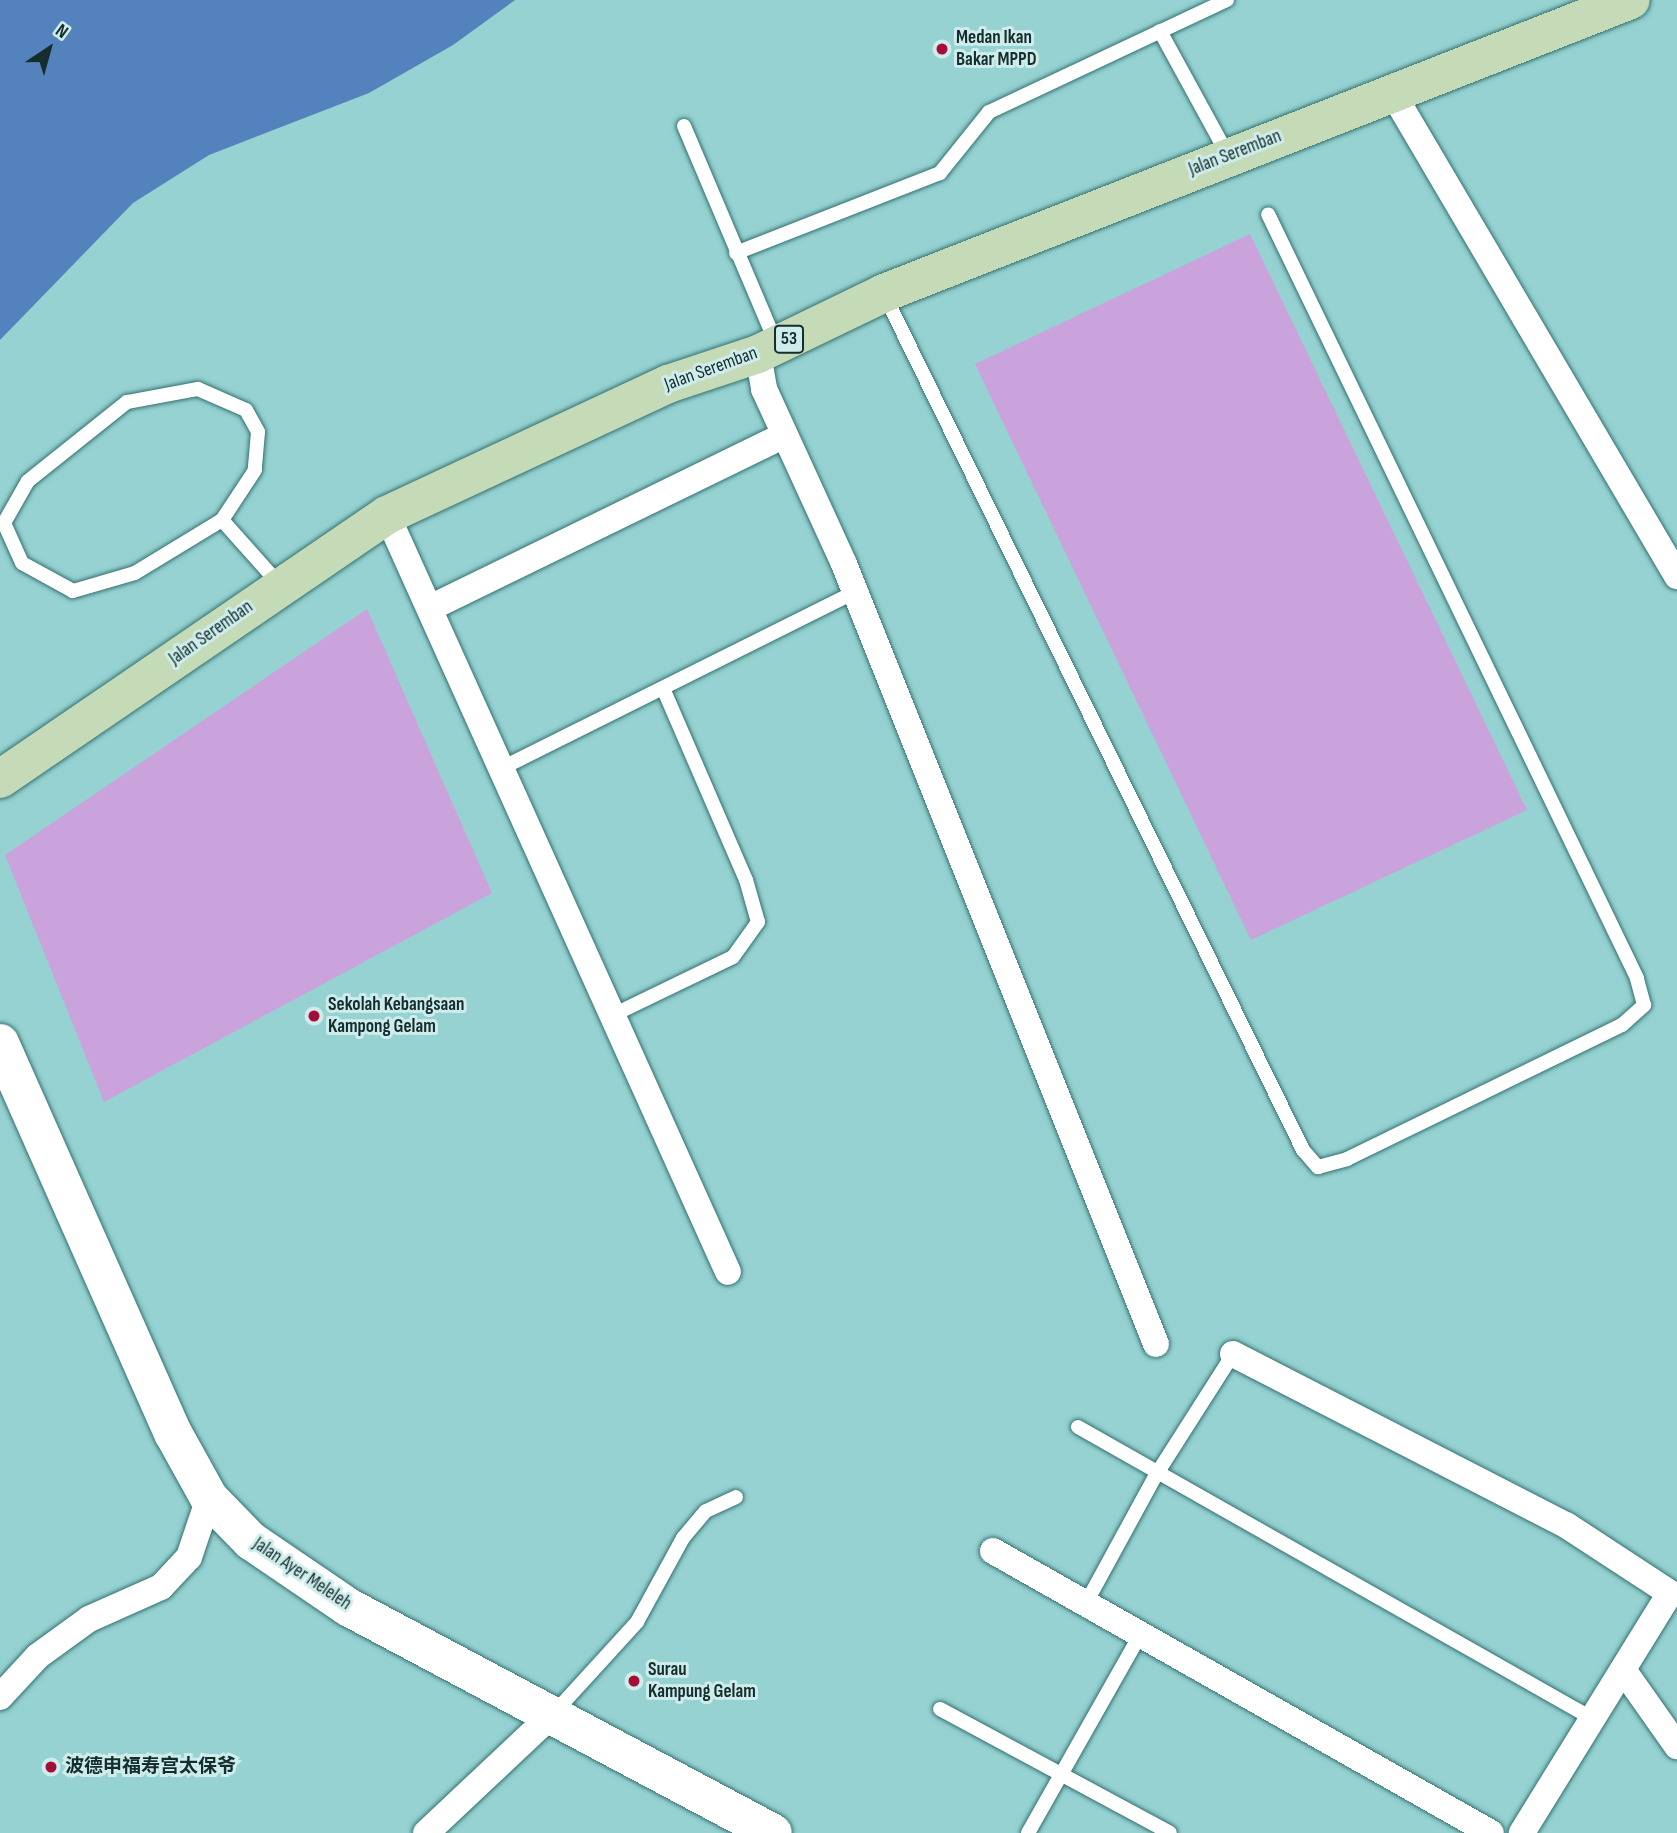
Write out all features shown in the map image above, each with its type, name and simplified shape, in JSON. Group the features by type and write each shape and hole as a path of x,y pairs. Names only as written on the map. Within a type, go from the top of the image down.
{"main road":[{"name":"Jalan Seremban","path":"0,779 280,585 387,515 667,384 767,349 884,293 1228,155 1631,0"}],"street":[{"path":"1392,92 1677,576"},
{"path":"767,349 764,390 855,592 1156,1344"},
{"path":"430,608 784,435"},
{"path":"387,515 728,1272"},
{"name":"Jalan Ayer Meleleh","path":"0,1043 124,1328 209,1498 251,1541 348,1606 554,1713 773,1833"},
{"path":"1233,1353 1566,1525 1674,1589 1522,1833"},
{"path":"0,1698 38,1656 89,1619 161,1587 189,1557 209,1498"},
{"path":"993,1551 1491,1833"},
{"path":"1624,1671 1677,1746"},
{"path":"426,1833 554,1713"}],"lane":[{"path":"736,253 940,173 989,112 1227,0"},
{"path":"1160,31 1228,155"},
{"path":"684,125 736,253 767,349"},
{"path":"884,293 1297,1137 1318,1167 1347,1160 1622,1025 1644,1005 1636,978 1268,214"},
{"path":"198,389 246,410 258,432 255,470 222,520 135,573 73,591 22,563 4,523 28,481 127,402 198,389"},
{"path":"222,520 280,585"},
{"path":"502,768 855,592"},
{"path":"613,1015 733,957 758,922 746,880 663,688"},
{"path":"1085,1605 1156,1475 1233,1353"},
{"path":"1078,1427 1156,1475 1593,1719"},
{"path":"554,1713 637,1622 683,1538 706,1511 736,1497"},
{"path":"1028,1833 1140,1636"},
{"path":"940,1709 1170,1833"}],"shaded area":[{"path":"1250,234 1527,810 1251,940 975,364"},
{"path":"367,609 492,893 104,1102 5,855"}],"water":[{"path":"0,0 515,0 453,45 369,93 209,155 133,203 0,340"}],"place":[{"name":"Medan Ikan Bakar MPPD","path":"942,49"},
{"name":"Sekolah Kebangsaan Kampong Gelam","path":"314,1016"},
{"name":"Surau Kampung Gelam","path":"634,1681"},
{"name":"波德申福寿宫太保爷","path":"51,1767"}]}
